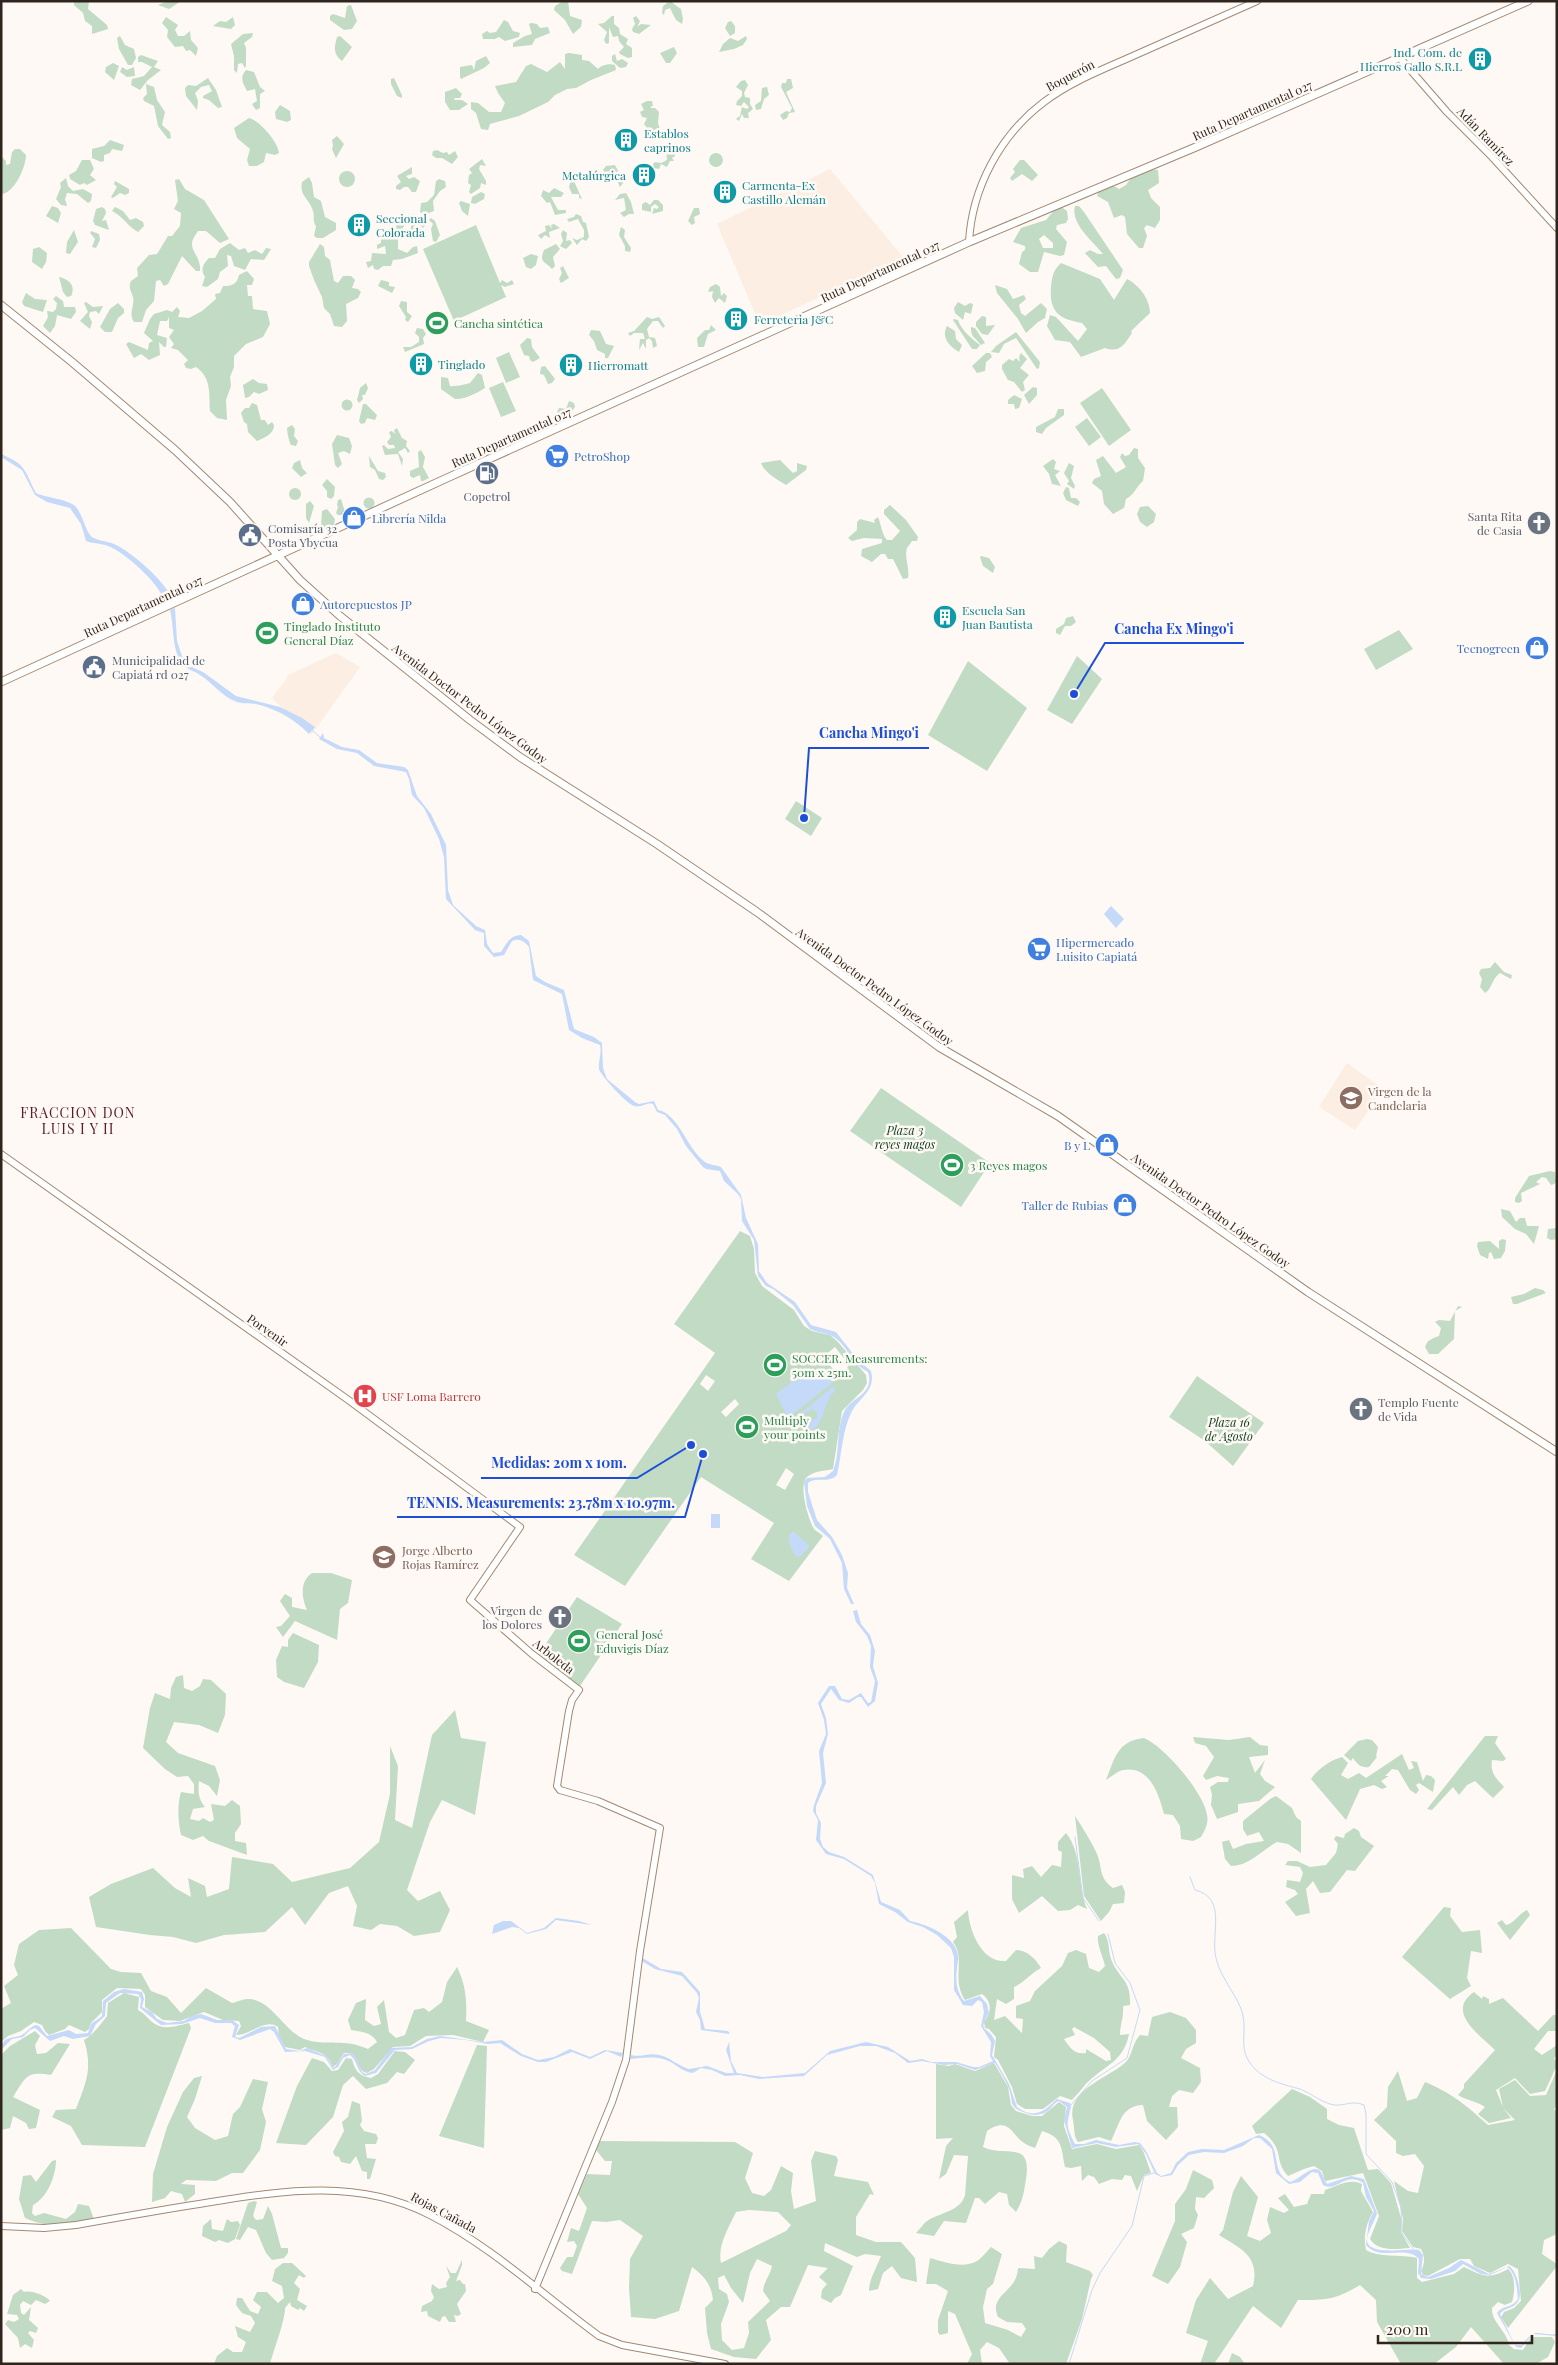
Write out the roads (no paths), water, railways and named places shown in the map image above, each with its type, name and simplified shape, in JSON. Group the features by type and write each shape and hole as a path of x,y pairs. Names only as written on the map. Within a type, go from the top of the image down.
{"main road":[{"name":"Ruta Departamental 027","path":"1,682 969,242 1400,58 1528,1"},
{"name":"Avenida Doctor Pedro López Godoy","path":"1,305 72,362 175,450 230,502 300,580 356,629 520,757 657,844 756,912 940,1047 1058,1116 1308,1292 1557,1452"}],"street":[{"name":"Boquerón","path":"969,242 976,202 996,153 1020,124 1043,102 1099,72 1258,1"},
{"name":"Adán Ramírez","path":"1400,58 1447,112 1492,157 1557,228"},
{"name":"Porvenir","path":"1,1154 347,1399 520,1527 470,1600"},
{"name":"Arboleda","path":"470,1600 532,1654 579,1690 572,1700 569,1711 557,1786 560,1790 598,1801 660,1828 640,1951 626,2060 612,2102 536,2289"},
{"name":"Rojas Cañada","path":"1,2226 44,2228 76,2225 295,2190 340,2190 394,2200 429,2214 475,2241 599,2336 612,2342 725,2364"}],"water":[{"path":"1,454 24,469 36,493 73,504 92,537 114,544 130,553 154,574 171,596 164,599 148,577 123,555 105,545 86,541 81,524 70,508 47,502 35,495 22,470 1,457"},
{"path":"175,608 177,641 187,665 203,672 236,696 280,707 302,718 315,727 309,734 291,719 278,712 264,706 239,703 231,699 205,678 183,665 179,659 174,641 170,610"},
{"path":"323,733 324,738 342,747 359,750 377,763 404,767 408,770 417,796 431,814 446,845 448,890 453,905 476,926 485,930 487,944 493,953 501,952 509,940 517,936 521,935 529,941 536,976 564,990 574,1029 594,1037 602,1043 603,1068 607,1079 639,1104 654,1101 658,1110 672,1118 699,1156 707,1163 721,1167 741,1195 746,1218 758,1244 759,1271 767,1283 795,1302 811,1325 836,1332 858,1360 871,1371 872,1378 869,1388 855,1406 846,1426 837,1475 830,1479 815,1480 808,1483 808,1492 817,1520 832,1537 842,1555 848,1573 847,1588 854,1604 851,1604 844,1589 842,1563 830,1539 815,1526 807,1506 804,1482 807,1478 825,1477 833,1471 842,1417 848,1406 866,1390 869,1379 868,1372 858,1365 836,1338 810,1329 793,1305 773,1289 766,1286 758,1276 754,1240 742,1221 741,1199 738,1194 724,1181 720,1171 703,1167 686,1146 677,1129 665,1115 657,1112 653,1104 634,1106 609,1083 599,1069 600,1045 582,1038 569,1030 562,994 533,980 529,947 521,941 515,940 512,941 504,955 494,957 484,946 484,933 475,930 446,899 444,857 439,839 424,808 412,795 406,772 374,766 357,753 337,749 319,739"},
{"path":"1111,906 1124,919 1116,928 1104,914"},
{"path":"802,1374 805,1377 818,1379 822,1376 833,1378 835,1381 788,1418 776,1394"},
{"path":"832,1387 836,1390 828,1400 822,1418 816,1427 811,1430 804,1426 793,1426 790,1422","holes":["812,1409 817,1413 817,1418 812,1420 804,1419 804,1414"]},
{"name":"Multiply your points","path":"742,1419 756,1430 752,1435 738,1424"},
{"path":"711,1514 720,1514 720,1528 711,1528"},
{"path":"793,1531 810,1546 800,1557 796,1556 790,1546 789,1535"},
{"path":"857,1610 861,1624 870,1635 875,1651 873,1666 878,1683 875,1701 868,1707 861,1697 849,1703 839,1700 831,1689 821,1704 826,1718 828,1734 823,1753 826,1783 816,1806 816,1813 821,1823 820,1839 823,1847 829,1852 844,1857 873,1875 881,1902 900,1910 910,1921 925,1925 941,1933 954,1945 958,1960 956,1981 959,1992 964,2001 980,1996 987,2004 989,2013 985,2020 984,2028 995,2041 992,2055 1009,2084 1017,2107 1023,2111 1034,2113 1048,2107 1057,2099 1070,2103 1068,2125 1075,2144 1084,2144 1096,2140 1119,2145 1140,2143 1157,2173 1161,2176 1171,2173 1176,2163 1188,2152 1202,2149 1224,2150 1259,2135 1272,2145 1279,2171 1290,2182 1312,2169 1320,2171 1327,2184 1351,2176 1364,2179 1377,2213 1367,2238 1368,2244 1373,2248 1380,2250 1419,2250 1423,2255 1421,2274 1428,2277 1449,2268 1461,2260 1489,2274 1509,2266 1512,2269 1519,2284 1519,2300 1515,2305 1500,2314 1515,2345 1522,2345 1533,2334 1521,2348 1516,2347 1497,2313 1518,2299 1514,2277 1507,2267 1490,2275 1481,2274 1463,2264 1455,2271 1431,2279 1421,2278 1418,2273 1419,2259 1414,2255 1400,2252 1378,2252 1366,2245 1369,2221 1374,2211 1366,2197 1363,2183 1351,2179 1328,2187 1323,2185 1318,2173 1312,2172 1300,2182 1289,2184 1276,2173 1272,2149 1260,2138 1254,2138 1243,2146 1224,2153 1204,2152 1189,2155 1178,2165 1172,2175 1161,2177 1155,2174 1146,2154 1138,2144 1116,2147 1097,2143 1072,2148 1064,2120 1067,2107 1059,2101 1044,2113 1035,2115 1020,2111 1013,2106 1007,2084 995,2063 975,2070 957,2064 944,2065 922,2061 908,2063 895,2053 876,2046 860,2046 827,2055 804,2076 759,2079 740,2075 725,2076 712,2070 701,2068 693,2073 659,2058 630,2059 631,2055 655,2054 689,2069 707,2066 726,2073 734,2073 726,2050 729,2042 731,2061 737,2073 763,2077 805,2073 830,2051 866,2042 888,2047 910,2061 922,2059 931,2062 956,2062 979,2067 993,2061 990,2056 991,2042 981,2026 984,2012 982,2002 978,2000 972,2006 963,2005 954,1990 954,1957 951,1948 937,1935 923,1927 908,1922 895,1912 879,1904 875,1883 871,1876 844,1859 826,1854 816,1840 818,1820 813,1811 822,1783 819,1751 826,1734 824,1720 818,1703 829,1686 835,1686 842,1699 849,1700 861,1693 868,1703 871,1702 875,1681 870,1667 871,1646 867,1636 856,1622 853,1611"},
{"path":"556,1918 592,1925 556,1920 546,1929 527,1934 519,1928 512,1927 492,1934 494,1925 503,1921 511,1921 527,1933 544,1928"},
{"path":"641,1957 661,1969 682,1972 700,1992 700,2012 705,2029 728,2031 730,2034 701,2030 700,2020 696,2012 699,1998 697,1993 682,1976 655,1969 640,1960"},
{"path":"124,1989 142,1992 144,1999 142,2007 152,2012 157,2019 167,2023 184,2021 192,2016 201,2014 217,2020 232,2020 239,2025 235,2037 239,2038 261,2027 275,2026 286,2049 300,2051 307,2048 326,2056 334,2068 344,2054 352,2053 356,2057 362,2072 366,2074 375,2070 391,2048 412,2047 427,2039 440,2036 483,2042 502,2040 522,2054 538,2060 554,2057 570,2049 590,2057 605,2050 623,2053 621,2057 607,2051 590,2059 572,2052 546,2062 538,2062 521,2056 500,2043 488,2044 441,2038 412,2049 395,2050 376,2073 365,2076 362,2074 350,2055 343,2058 338,2067 333,2070 325,2057 305,2051 285,2052 274,2032 270,2029 240,2040 232,2037 235,2026 231,2023 215,2023 200,2018 182,2024 161,2025 140,2008 141,1999 138,1994 120,1993 106,2003 105,2016 96,2024 90,2036 73,2039 64,2036 50,2041 35,2028 23,2037 12,2039 1,2050 3,2042 8,2038 22,2035 36,2025 47,2036 69,2030 76,2034 88,2033 91,2024 102,2016 103,2001 114,1992"},
{"path":"1533,2334 1557,2334 1557,2336"}],"waterway":[{"path":"311,729 321,738"},
{"path":"1075,1837 1083,1898 1099,1921"},
{"path":"1190,1877 1195,1890 1205,1894 1215,1909 1216,1958 1218,1966 1243,2016 1244,2049 1249,2062 1255,2069 1271,2080 1300,2089 1330,2104 1356,2103 1364,2105 1366,2114 1366,2154 1392,2182 1401,2207 1402,2233 1413,2249"},
{"path":"1070,2106 1092,2081 1127,2058 1140,2010 1130,1983 1115,1963 1108,1934"},
{"path":"1069,2364 1092,2290 1100,2273 1132,2226 1144,2176 1154,2173"}],"place":[{"name":"Ind. Com. de Hierros Gallo S.R.L","path":"1480,59"},
{"name":"Establos caprinos","path":"626,140"},
{"name":"Metalúrgica","path":"644,175"},
{"name":"Carmenta-Ex Castillo Alemán","path":"725,192"},
{"name":"Seccional Colorada","path":"359,225"},
{"name":"Ferreteria J&C","path":"736,319"},
{"name":"Cancha sintética","path":"437,323"},
{"name":"Tinglado","path":"421,364"},
{"name":"Hierromatt","path":"571,365"},
{"name":"PetroShop","path":"557,456"},
{"name":"Copetrol","path":"487,473"},
{"name":"Librería Nilda","path":"354,518"},
{"name":"Santa Rita de Casia","path":"1539,523"},
{"name":"Comisaría 32 Posta Ybycua","path":"250,535"},
{"name":"Autorepuestos JP","path":"303,604"},
{"name":"Escuela San Juan Bautista","path":"945,617"},
{"name":"Tinglado Instituto General Díaz","path":"267,633"},
{"name":"Tecnogreen","path":"1537,648"},
{"name":"Municipalidad de Capiatá rd 027","path":"94,667"},
{"name":"Cancha Ex Mingo'i","path":"1074,694"},
{"name":"Cancha Mingo'i","path":"804,818"},
{"name":"Hipermercado Luisito Capiatá","path":"1039,949"},
{"name":"Virgen de la Candelaria","path":"1351,1098"},
{"name":"B y L","path":"1107,1145"},
{"name":"3 Reyes magos","path":"952,1165"},
{"name":"Taller de Rubias","path":"1125,1205"},
{"name":"SOCCER. Measurements: 50m x 25m.","path":"775,1365"},
{"name":"USF Loma Barrero","path":"365,1396"},
{"name":"Templo Fuente de Vida","path":"1361,1409"},
{"name":"Multiply your points","path":"747,1427"},
{"name":"Medidas: 20m x 10m.","path":"691,1445"},
{"name":"TENNIS. Measurements: 23.78m x 10.97m.","path":"703,1454"},
{"name":"Jorge Alberto Rojas Ramírez","path":"384,1557"},
{"name":"Virgen de los Dolores","path":"560,1617"},
{"name":"General José Eduvigis Díaz","path":"579,1641"}],"district":[{"name":"FRACCION DON LUIS I Y II","path":"78,1120"}],"park label":[{"name":"Plaza 3 reyes magos","path":"905,1137"},
{"name":"Plaza 16 de Agosto","path":"1229,1429"}]}
